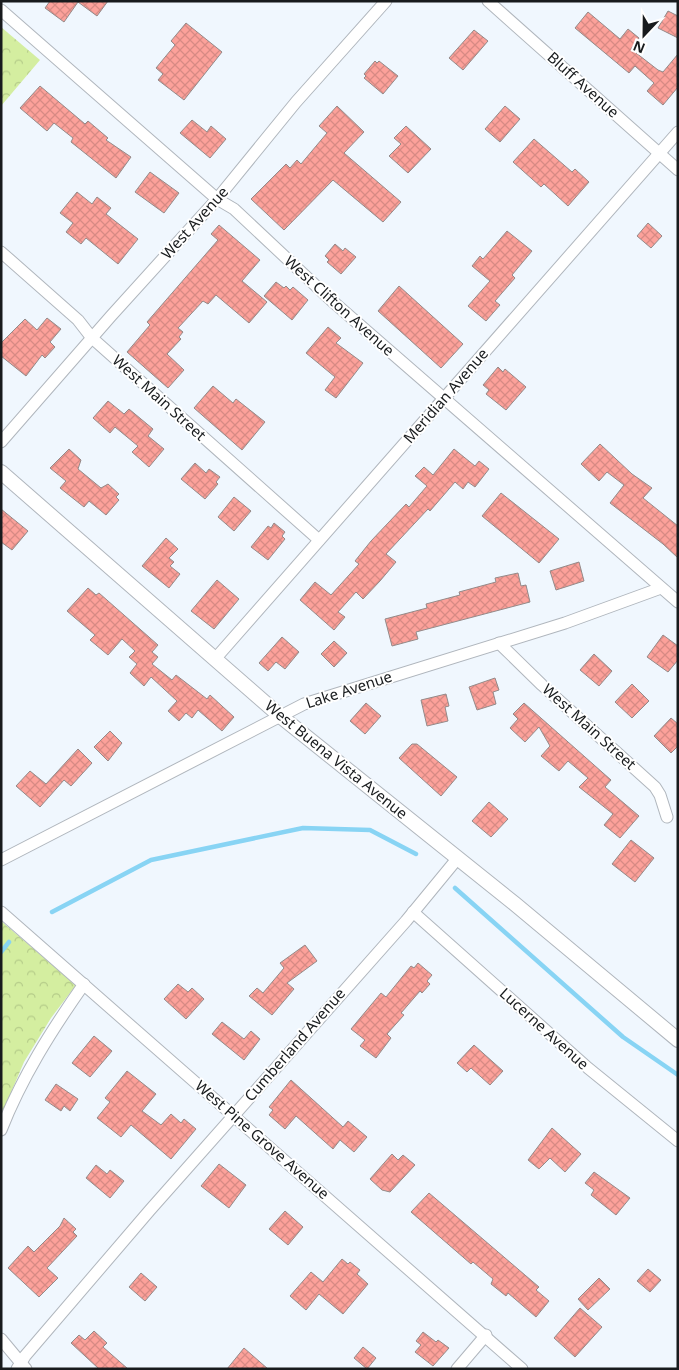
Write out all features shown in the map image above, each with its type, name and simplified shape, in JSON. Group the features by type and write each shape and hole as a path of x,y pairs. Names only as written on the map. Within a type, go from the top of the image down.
{"street":[{"name":"West Avenue","path":"1,442 218,199 296,102 386,1"},
{"name":"Bluff Avenue","path":"488,1 678,170"},
{"name":"West Clifton Avenue","path":"1,10 218,199 234,209 443,399 678,602"},
{"name":"Meridian Avenue","path":"215,660 678,132"},
{"name":"West Main Street","path":"1,252 78,320 92,338 319,540"},
{"name":"West Buena Vista Avenue","path":"1,472 279,715 678,1040"},
{"name":"Lake Avenue","path":"1,860 279,715 304,704 565,623 661,588"},
{"name":"West Main Street","path":"499,643 542,685 654,786 660,795 667,817"},
{"name":"Cumberland Avenue","path":"21,1367 144,1216 413,912 457,859"},
{"name":"West Pine Grove Avenue","path":"1,912 486,1335 522,1369"},
{"name":"Lucerne Avenue","path":"413,912 588,1068 678,1141"},
{"path":"1,1130 16,1094 44,1043 84,984"},
{"path":"457,1369 486,1335"},
{"path":"1,1339 21,1367"}],"green space":[{"path":"1,27 40,60 1,106"},
{"path":"1,921 76,985 51,1018 24,1062 1,1116"}],"building":[{"path":"50,1 108,1 97,16 78,2 64,22 45,8"},
{"path":"668,11 678,16 678,38 658,28"},
{"path":"588,12 620,39 628,29 639,38 631,49 658,70 663,72 678,54 678,87 663,105 647,91 654,83 635,66 629,73 575,28"},
{"path":"186,23 222,52 184,100 158,80 163,74 156,68 175,45 171,41"},
{"path":"474,30 488,41 463,70 449,58"},
{"path":"375,61 377,63 379,61 398,76 383,94 364,78 366,76 364,74"},
{"path":"40,86 85,124 88,121 108,138 106,140 131,157 116,178 71,142 73,138 54,123 47,131 20,108"},
{"path":"337,106 364,132 344,153 401,202 383,222 333,180 284,230 251,199 286,164 290,168 297,160 301,164 327,133 319,126"},
{"path":"505,106 520,119 500,142 485,129"},
{"path":"192,120 207,132 211,126 226,139 210,158 180,133"},
{"path":"406,126 431,149 408,173 389,156 401,144 394,138"},
{"path":"534,139 572,172 575,169 589,182 568,206 544,184 541,187 513,162"},
{"path":"150,172 179,193 164,213 135,192"},
{"path":"77,192 92,204 97,197 111,208 106,214 138,239 118,264 86,238 81,244 66,232 73,223 60,213"},
{"path":"648,223 662,236 651,248 637,236"},
{"path":"219,225 260,260 242,281 267,302 249,323 216,295 208,304 203,301 178,328 183,332 179,337 181,339 167,354 184,370 168,388 127,352 150,325 147,322 218,240 211,234"},
{"path":"507,231 532,251 512,275 515,278 495,301 500,305 486,321 468,306 490,281 472,266 480,256 483,259"},
{"path":"335,244 343,251 345,248 356,257 341,274 327,262 329,260 325,256"},
{"path":"276,282 290,290 293,287 308,300 292,320 264,296"},
{"path":"399,286 463,344 441,368 378,311"},
{"path":"47,318 61,329 50,342 55,347 45,358 42,355 26,376 1,356 1,343 25,319 37,330"},
{"path":"328,327 341,338 336,343 363,363 336,398 325,390 335,377 306,353"},
{"path":"498,367 503,372 505,369 526,387 506,410 486,394 489,390 483,385"},
{"path":"213,386 233,403 236,399 265,422 242,450 194,408"},
{"path":"108,401 124,414 129,409 153,429 148,436 164,449 149,467 132,452 138,446 115,427 110,433 93,418"},
{"path":"600,444 632,474 652,488 643,498 678,526 678,558 610,503 624,485 607,472 599,481 581,464"},
{"path":"69,449 81,460 78,469 101,488 108,484 119,494 116,497 119,500 106,515 89,501 84,507 60,488 66,481 50,468"},
{"path":"454,449 475,466 479,461 489,469 475,487 468,482 463,489 455,482 430,511 428,509 386,554 396,562 380,581 363,599 356,592 338,612 345,617 334,630 300,600 315,582 331,595 359,564 355,561 371,541 406,504 409,507 427,486 415,476 424,467 433,475"},
{"path":"195,463 206,473 209,469 220,477 216,482 218,484 205,499 181,479"},
{"path":"501,493 559,539 539,563 482,516"},
{"path":"234,497 251,511 234,531 218,517"},
{"path":"1,509 28,531 12,550 1,542"},
{"path":"274,523 285,532 282,536 285,539 268,560 251,547 268,526 271,528"},
{"path":"166,538 178,549 169,558 174,562 170,566 180,574 169,588 142,566"},
{"path":"579,562 584,581 556,590 550,571"},
{"path":"518,573 521,586 526,585 530,602 416,632 418,639 392,646 385,619 427,608 426,604 460,595 459,592 496,582 495,578"},
{"path":"217,580 239,599 214,629 191,611"},
{"path":"88,588 96,595 99,593 158,645 152,652 158,657 152,664 172,680 176,675 207,699 210,695 234,717 222,731 198,710 192,718 186,713 179,721 168,711 177,701 151,677 144,686 130,673 137,664 129,657 135,651 122,639 108,655 90,640 95,635 67,611"},
{"path":"663,635 678,646 678,660 668,672 647,657"},
{"path":"282,637 299,652 285,669 276,662 268,671 259,663"},
{"path":"334,641 347,653 334,667 321,654"},
{"path":"594,654 612,671 599,686 580,670"},
{"path":"495,678 499,690 493,692 496,704 477,710 469,687"},
{"path":"632,684 649,701 632,718 615,702"},
{"path":"446,694 449,706 445,707 448,721 427,726 421,700"},
{"path":"366,703 381,716 365,734 350,721"},
{"path":"524,703 611,780 605,787 639,816 620,838 604,825 613,814 579,787 588,778 568,761 559,771 541,756 550,746 539,727 525,742 510,728 518,719 513,714"},
{"path":"671,718 678,724 678,746 671,753 654,736"},
{"path":"110,731 122,743 108,761 94,747"},
{"path":"412,744 417,744 457,777 441,796 399,758"},
{"path":"78,749 92,763 71,786 64,780 40,807 16,786 30,771 46,784"},
{"path":"489,802 508,819 491,837 472,821"},
{"path":"631,840 654,858 635,882 612,864"},
{"path":"305,945 317,961 287,983 294,989 272,1015 249,996 257,988 263,993 284,968 280,963"},
{"path":"418,963 432,975 427,981 430,984 422,993 420,991 401,1013 404,1015 387,1034 391,1038 376,1058 360,1046 365,1040 351,1029 381,993 386,997 411,966 414,968"},
{"path":"178,984 188,992 192,988 204,999 186,1019 164,999"},
{"path":"222,1022 244,1039 251,1031 260,1039 244,1060 212,1034"},
{"path":"94,1036 112,1051 90,1077 72,1063"},
{"path":"474,1045 503,1071 490,1085 471,1068 467,1072 457,1063"},
{"path":"127,1071 156,1094 142,1111 161,1125 171,1114 181,1123 184,1119 196,1129 171,1159 131,1125 121,1137 97,1118 110,1102 105,1098"},
{"path":"291,1080 343,1127 348,1121 367,1137 354,1152 340,1140 333,1149 296,1116 285,1129 269,1115 273,1110 269,1107"},
{"path":"56,1084 78,1099 70,1111 64,1106 61,1111 45,1100"},
{"path":"552,1128 581,1154 565,1172 550,1158 539,1169 528,1160"},
{"path":"392,1154 398,1160 403,1155 415,1165 390,1192 382,1190 370,1179"},
{"path":"219,1164 246,1185 229,1208 201,1186"},
{"path":"96,1165 107,1174 110,1170 124,1181 110,1198 86,1178"},
{"path":"594,1172 630,1198 616,1215 591,1195 594,1190 585,1183"},
{"path":"429,1193 539,1287 536,1290 549,1301 536,1317 508,1293 506,1296 491,1284 493,1279 473,1262 471,1264 411,1212"},
{"path":"285,1211 303,1227 288,1245 269,1229"},
{"path":"64,1218 76,1229 73,1232 77,1236 47,1268 58,1278 39,1297 8,1268 28,1246 34,1252 60,1226"},
{"path":"342,1259 348,1264 350,1262 360,1270 357,1274 368,1284 343,1314 319,1294 306,1310 290,1296 311,1272 323,1282"},
{"path":"648,1269 661,1280 650,1292 637,1281"},
{"path":"141,1273 157,1287 145,1301 129,1287"},
{"path":"599,1278 610,1289 588,1310 578,1299"},
{"path":"580,1308 602,1327 575,1357 554,1338"},
{"path":"94,1331 107,1343 103,1347 128,1369 99,1369 71,1343 79,1335 85,1340"},
{"path":"423,1332 436,1342 438,1340 449,1348 433,1366 415,1352 421,1345 416,1341"},
{"path":"363,1347 376,1358 367,1369 354,1358"},
{"path":"244,1348 268,1369 227,1369"}],"waterway":[{"path":"52,912 151,860 303,828 370,830 416,854"},
{"path":"455,888 623,1037 678,1075"},
{"path":"1,952 9,942"}]}
